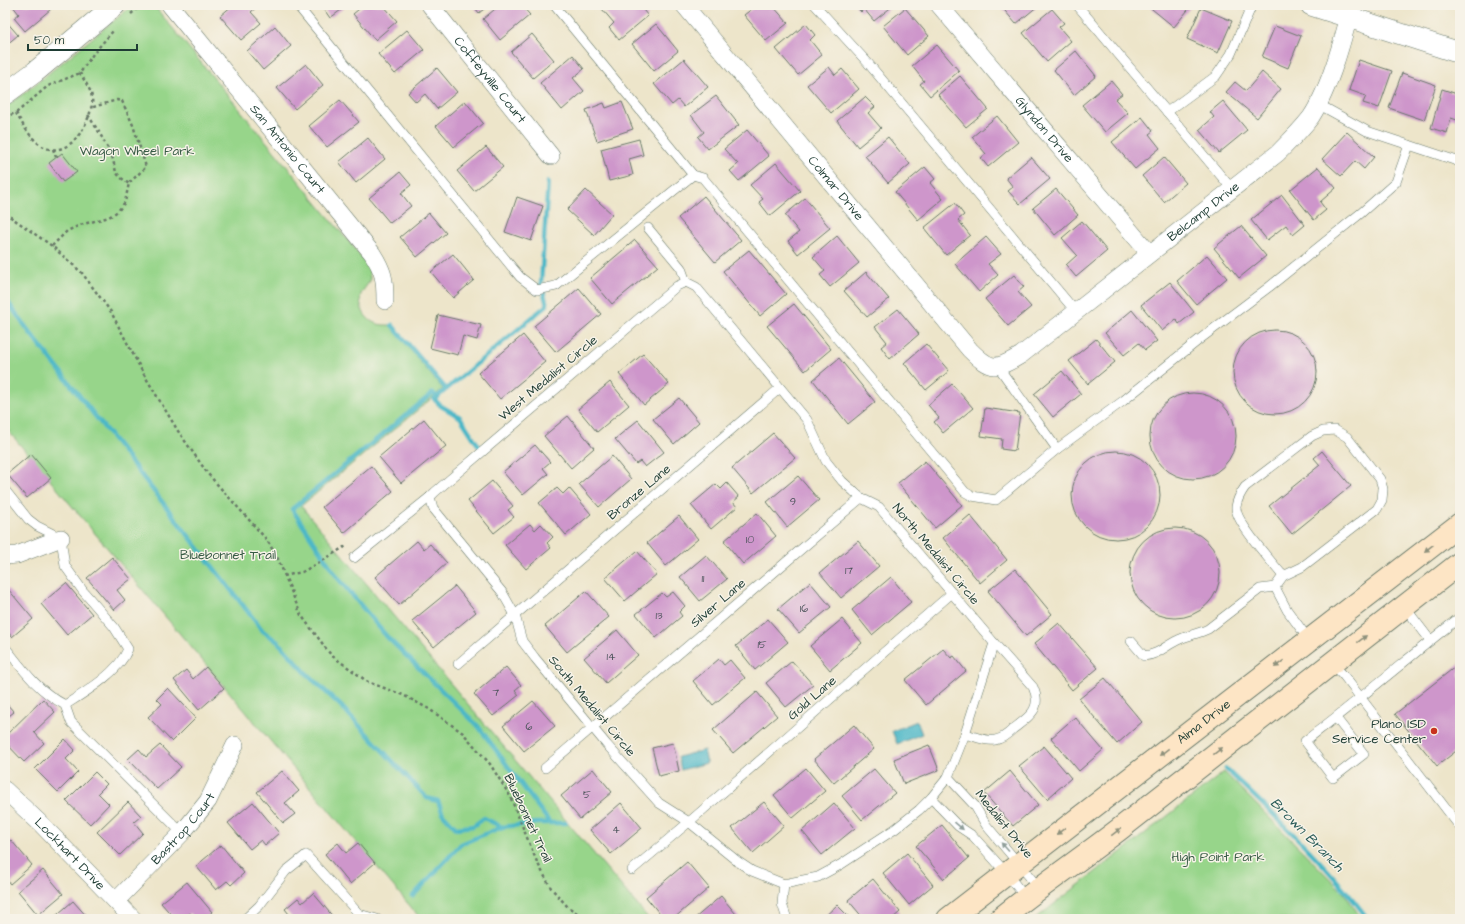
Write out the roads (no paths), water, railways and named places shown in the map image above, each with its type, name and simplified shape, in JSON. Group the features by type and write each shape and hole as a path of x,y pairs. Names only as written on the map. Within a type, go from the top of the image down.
{"main road":[{"name":"Alma Drive","path":"948,919 1460,524"},
{"path":"1000,919 1032,893 1119,829 1331,662 1460,563"},
{"path":"1310,640 1331,662"}],"street":[{"name":"San Antonio Court","path":"170,5 372,253 382,269 385,282 385,301"},
{"name":"Coffeyville Court","path":"430,5 551,156"},
{"name":"Colmar Drive","path":"684,5 970,350 983,363 994,366"},
{"name":"Glyndon Drive","path":"940,5 1149,253"},
{"path":"1310,5 1351,11 1460,53"},
{"name":"Belcamp Drive","path":"994,366 1005,364 1021,355 1278,153 1298,133 1318,104 1331,71 1351,11"},
{"path":"5,94 120,12"},
{"path":"5,556 17,555 61,538"},
{"name":"Bastrop Court","path":"116,901 182,833 208,802 235,745"},
{"name":"Lockhart Drive","path":"5,790 42,825 133,919"}],"lane":[{"path":"297,5 520,277 538,290 556,286 693,175"},
{"path":"554,5 693,175 703,178 965,492 972,496 996,500 1057,449 1123,401 1361,213 1396,182 1409,146"},
{"path":"815,5 868,63 1076,312"},
{"path":"1078,5 1232,189"},
{"path":"1167,112 1216,76 1232,54 1252,5"},
{"path":"1318,104 1367,131 1460,162"},
{"path":"648,228 681,268 686,282"},
{"name":"North Medalist Circle","path":"686,282 696,287 808,420 826,461 842,482 861,498 879,507 994,643 1033,686 1036,693 1036,704 1032,715 1004,737 994,740 983,739 965,734"},
{"name":"West Medalist Circle","path":"354,558 430,497 677,286 686,282"},
{"path":"994,366 1057,449"},
{"name":"Bronze Lane","path":"458,664 780,388"},
{"path":"1130,641 1144,656 1153,656 1178,640 1199,634 1208,629 1260,589 1275,586 1283,576 1302,567 1377,509 1382,500 1383,489 1380,479 1347,437 1335,430 1323,430 1312,436 1245,488 1239,496 1236,508 1241,523 1283,576"},
{"path":"5,490 28,519 37,526 61,538 65,566 114,627 128,649 124,658 108,674 83,694 65,705"},
{"name":"South Medalist Circle","path":"430,497 433,508 502,592 514,615 522,641 593,726 606,745 659,802 689,822 742,865 752,871 784,884"},
{"name":"Silver Lane","path":"545,768 861,498"},
{"path":"1275,586 1287,610 1310,640"},
{"name":"Gold Lane","path":"632,870 952,593"},
{"path":"1404,606 1430,640"},
{"path":"1336,718 1364,754 1333,778 1305,741 1336,718 1460,617"},
{"path":"787,919 782,904 784,884 818,877 840,865 895,829 919,810 948,777 965,734 994,643"},
{"path":"5,647 35,684 54,699 65,705 71,722 182,833"},
{"path":"1331,662 1344,676 1460,827"},
{"name":"Medalist Drive","path":"948,777 975,806 1013,869 1032,893"},
{"name":"Medalist Drive","path":"931,798 958,826 973,836 1013,869 1032,893"},
{"path":"245,919 259,906 286,871 306,855 359,914 377,919"}],"water":[{"path":"917,721 922,734 897,744 892,731"},
{"path":"704,750 707,763 681,770 678,757"}],"waterway":[{"path":"548,182 541,283 547,305 437,397 433,393 292,509 338,578 388,638 478,726 550,823"},
{"path":"5,298 28,330 263,631 278,642 308,675 341,706 427,798 438,801 443,814 456,828 473,826 484,818 502,827"},
{"path":"392,325 446,389"},
{"path":"437,397 434,399 441,406 460,417 482,451"},
{"name":"Brown Branch","path":"1226,769 1282,823 1336,879 1368,919"},
{"path":"413,896 461,844 502,827 537,823 566,823"}],"place":[{"name":"Plano ISD Service Center","path":"1434,731"}],"park label":[{"name":"Wagon Wheel Park","path":"137,151"},
{"name":"Bluebonnet Trail","path":"228,555"},
{"name":"High Point Park","path":"1218,857"}]}
